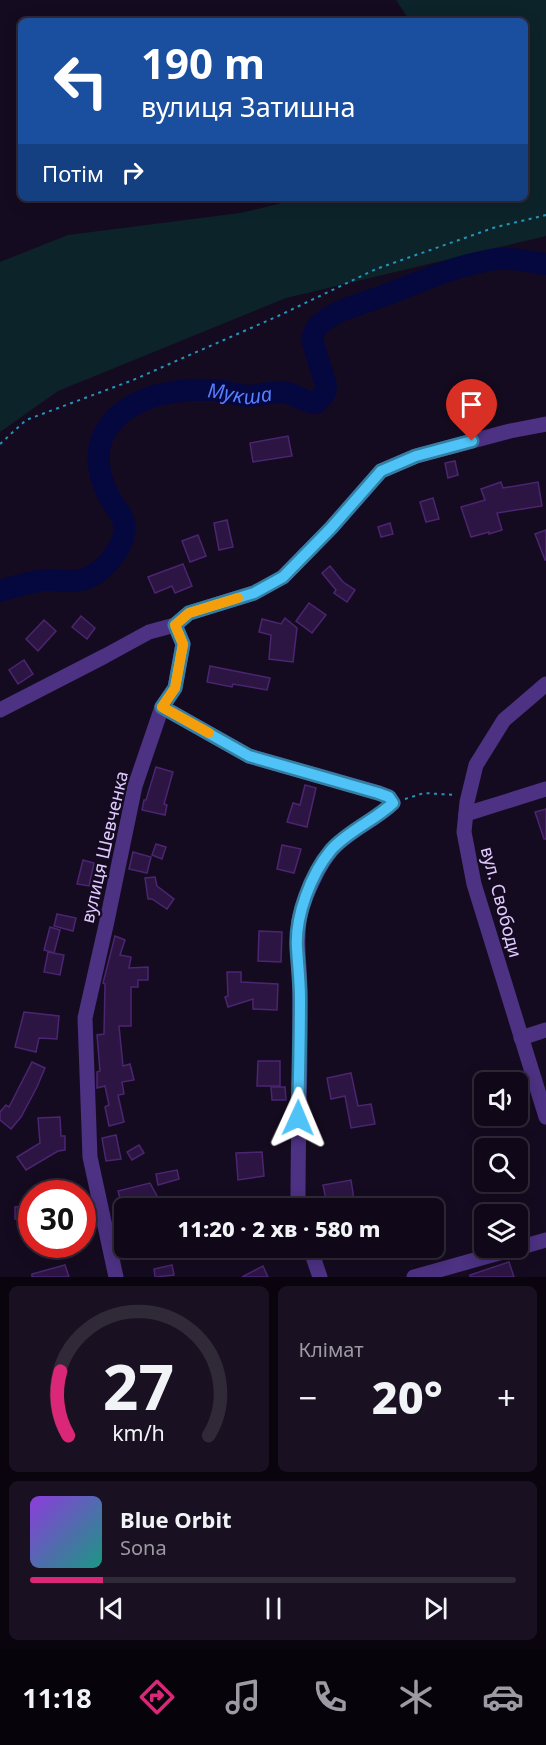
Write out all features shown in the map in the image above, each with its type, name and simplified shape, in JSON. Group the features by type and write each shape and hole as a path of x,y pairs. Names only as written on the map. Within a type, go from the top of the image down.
{"street":[{"path":"0,710 149,632 175,625 189,613 254,593 283,577 331,528 381,471 416,456 510,431 546,424"},
{"name":"вулиця Шевченка","path":"116,1277 90,1157 85,1018 108,921 135,786 162,707 175,688 183,644 175,625"},
{"name":"вул. Свободи","path":"546,684 504,720 476,765 468,796 464,832 474,884 546,1117"},
{"path":"162,707 249,756 378,793 389,797 393,803 383,813 332,849 314,878 300,913 297,945 300,989 298,1198"},
{"path":"465,814 546,789"},
{"path":"521,1038 546,1030"},
{"path":"528,1245 546,1240"},
{"path":"313,1258 320,1277"},
{"path":"414,1277 481,1258"}],"path":[{"path":"0,444 26,420 155,370 276,317 376,269 496,227 546,215"},
{"path":"393,803 424,793 468,796"}],"shaded area":[{"path":"396,0 546,0 546,236 286,298 58,391 0,432 0,262 68,235 240,213 290,201 528,201 528,18 408,18"}],"building":[{"path":"288,436 292,456 253,462 250,443"},
{"path":"455,461 458,475 448,478 445,463"},
{"path":"501,482 503,488 538,482 542,506 497,513 502,530 471,537 461,507 485,500 481,489"},
{"path":"433,498 439,519 426,522 420,502"},
{"path":"227,520 233,547 219,550 214,523"},
{"path":"390,523 393,534 381,537 378,527"},
{"path":"546,530 546,560 545,560 535,534"},
{"path":"198,535 206,556 190,562 182,541"},
{"path":"183,564 192,586 175,593 172,586 155,593 148,577"},
{"path":"330,566 343,582 355,590 347,602 334,593 336,590 322,573"},
{"path":"309,603 326,615 312,633 296,621"},
{"path":"81,616 95,628 87,639 72,627"},
{"path":"285,618 297,628 293,662 269,659 271,635 259,632 262,619 281,624"},
{"path":"44,620 56,631 38,651 26,639"},
{"path":"24,660 33,674 18,684 9,670"},
{"path":"210,666 270,678 267,690 207,682"},
{"path":"156,767 173,772 164,804 167,805 165,815 142,810"},
{"path":"305,785 316,788 307,827 287,822 293,803 300,805"},
{"path":"546,809 546,839 544,839 535,812"},
{"path":"156,844 166,847 162,859 152,855"},
{"path":"282,845 301,849 294,873 277,869"},
{"path":"133,852 151,857 147,873 129,869"},
{"path":"83,860 94,863 89,886 77,884"},
{"path":"155,877 157,886 174,899 167,909 152,899 148,899 145,878"},
{"path":"57,914 76,918 73,931 54,926"},
{"path":"50,927 60,930 54,953 44,950"},
{"path":"259,931 282,932 281,962 258,961"},
{"path":"115,936 125,940 120,955 131,957 129,968 148,967 148,980 138,980 138,987 131,987 131,1026 119,1026 123,1066 130,1064 134,1080 122,1082 124,1094 118,1095 124,1122 109,1126 105,1107 109,1105 105,1086 97,1088 97,1072 100,1071 97,1035 104,1034 105,984 103,983"},
{"path":"48,952 64,955 60,975 44,972"},
{"path":"227,972 241,972 241,982 278,984 277,1010 253,1009 253,999 228,1007 225,997 228,996"},
{"path":"24,1012 59,1016 57,1039 39,1038 36,1052 15,1047"},
{"path":"258,1061 280,1061 280,1086 257,1086"},
{"path":"32,1062 45,1068 21,1117 11,1129 0,1120 0,1112 6,1105 9,1107"},
{"path":"351,1073 358,1106 371,1104 375,1124 351,1128 345,1096 331,1099 327,1078"},
{"path":"271,1087 285,1087 286,1100 272,1100"},
{"path":"60,1117 61,1136 65,1136 65,1150 58,1151 26,1170 17,1157 40,1143 38,1118"},
{"path":"116,1135 121,1159 106,1161 102,1138"},
{"path":"139,1145 144,1153 132,1160 127,1152"},
{"path":"262,1152 264,1176 238,1180 236,1153"},
{"path":"177,1170 179,1179 158,1185 156,1174"},
{"path":"351,1180 354,1198 326,1198 323,1185"},
{"path":"150,1183 158,1198 120,1198 118,1191"},
{"path":"15,1207 18,1207 18,1219 15,1219"},
{"path":"509,1262 514,1277 470,1277 470,1275"},
{"path":"65,1265 69,1277 32,1277 32,1274"},
{"path":"172,1265 174,1275 155,1277 154,1269"},
{"path":"263,1266 268,1277 242,1277"}],"waterway":[{"name":"Мукша","path":"0,591 44,580 85,579 97,573 112,558 121,544 125,530 122,517 102,480 99,449 107,429 114,420 135,404 161,394 188,390 219,391 247,396 283,392 316,403 325,393 326,385 312,340 320,324 334,314 467,265 496,259 515,259 546,264"}],"slow traffic":[{"path":"209,733 162,707 175,688 183,644 175,625 189,613 238,598"}],"route":[{"path":"298,1118 300,989 297,945 300,913 314,878 332,849 383,813 393,803 389,797 378,793 249,756 162,707 175,688 183,644 175,625 189,613 254,593 283,577 331,528 381,471 416,456 472,441"}]}
